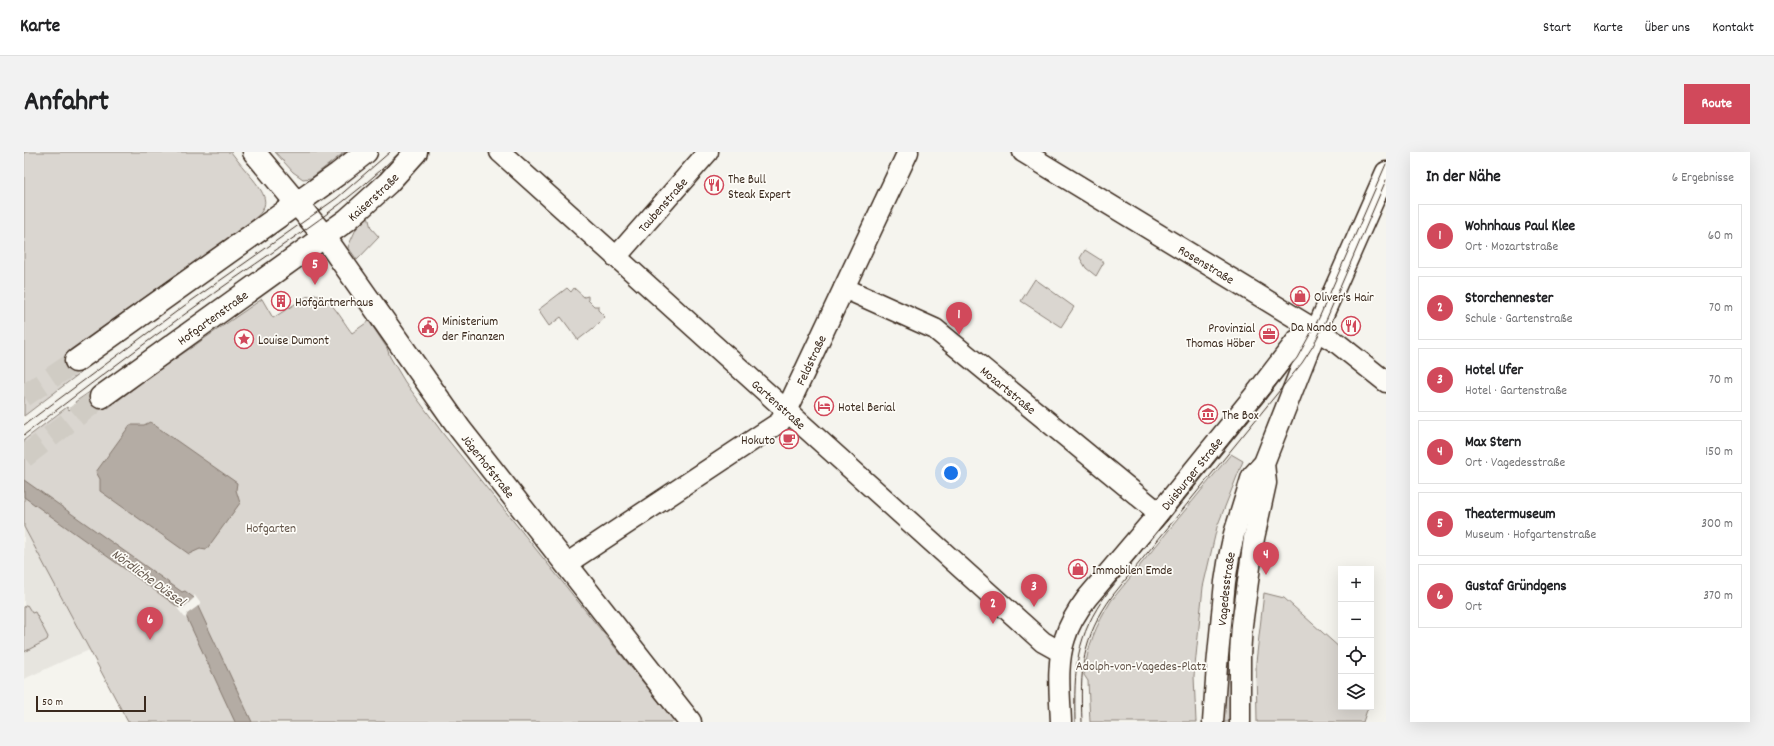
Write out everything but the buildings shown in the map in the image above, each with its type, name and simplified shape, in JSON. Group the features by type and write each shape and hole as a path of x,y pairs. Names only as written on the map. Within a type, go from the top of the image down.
{"main road":[{"name":"Jägerhofstraße","path":"254,152 324,236 460,429 690,722"},
{"path":"76,361 338,174 366,152"},
{"name":"Kaiserstraße","path":"324,236 365,204 416,152"},
{"name":"Hofgartenstraße","path":"101,397 324,236"}],"street":[{"name":"Gartenstraße","path":"500,152 1043,642 1061,652"},
{"name":"Taubenstraße","path":"616,256 708,152"},
{"name":"Feldstraße","path":"566,564 780,422 908,152"},
{"name":"Rosenstraße","path":"1023,152 1336,343 1386,382"},
{"path":"1316,331 1386,172"},
{"name":"Mozartstraße","path":"844,288 935,329 1159,513"},
{"name":"Vagedesstraße","path":"1213,722 1225,582 1234,534 1252,476 1264,463 1316,331"},
{"name":"Duisburger Straße","path":"1061,722 1061,652 1065,637 1077,613 1087,598 1159,513 1297,340 1316,331"},
{"name":"Vagedesstraße","path":"1240,722 1240,655 1242,625 1253,545 1266,482 1264,463"}],"shaded area":[{"path":"24,527 90,650 24,679"}],"green space":[{"path":"24,152 231,152 258,185 265,201 262,211 251,222 70,350 84,370 24,416"},
{"path":"275,152 345,152 311,178 303,179 293,172"},
{"path":"368,216 371,228 379,237 357,260 348,247 356,229"},
{"path":"1085,250 1104,262 1096,276 1086,268 1080,258"},
{"path":"1035,279 1074,307 1061,327 1021,301"},
{"path":"567,288 571,292 574,288 584,297 588,296 588,300 594,306 598,306 598,310 605,317 578,340 561,317 549,326 538,310"},
{"name":"Hofgarten","path":"314,295 320,296 331,304 352,333 369,321 387,348 390,357 405,382 444,435 675,722 128,722 24,527 24,440 67,407 69,410 76,404 75,402 94,389 108,408 150,376 262,299 273,318 306,297"},
{"name":"Adolph-von-Vagedes-Platz","path":"1231,454 1243,461 1217,527 1203,587 1194,676 1196,722 1090,722 1088,681 1084,675 1090,645 1101,620 1111,601"},
{"path":"1238,540 1246,543 1232,722 1222,722"},
{"path":"1264,593 1284,598 1338,646 1338,710 1367,710 1363,722 1257,722 1256,662"},
{"path":"27,605 32,613 35,612 48,637 47,640 24,652 24,607"}],"water":[{"path":"150,422 237,483 236,490 240,503 206,550 200,549 189,554 100,491 100,479 96,472 130,425 144,425"},
{"name":"Nördliche Düssel","path":"24,480 182,592 185,591 194,598 252,722 235,722 186,616 181,609 24,497"}],"pier":[{"path":"194,595 201,604 187,614 186,619 177,608 183,608 194,598"}],"tunnel":[{"path":"24,396 76,361"},
{"path":"24,457 101,397"}],"tram line":[{"path":"24,425 184,306 337,198 390,152"},
{"path":"24,435 181,317 341,204 400,152"},
{"path":"1075,722 1076,669 1083,639 1097,608 1108,592 1297,358 1319,318 1386,164"},
{"path":"1082,722 1082,671 1089,641 1094,626 1102,611 1113,595 1302,363 1313,346 1327,318 1386,180"}],"place":[{"name":"The Bull Steak Expert","path":"714,185"},
{"name":"Theatermuseum","path":"315,285"},
{"name":"Oliver's Hair","path":"1300,296"},
{"name":"Hofgärtnerhaus","path":"281,301"},
{"name":"Da Nando","path":"1351,326"},
{"name":"Ministerium der Finanzen","path":"428,327"},
{"name":"Provinzial Thomas Höber","path":"1269,334"},
{"name":"Wohnhaus Paul Klee","path":"959,335"},
{"name":"Louise Dumont","path":"244,339"},
{"name":"Hotel Berial","path":"824,406"},
{"name":"The Box","path":"1208,414"},
{"name":"Hokuto","path":"789,439"},
{"name":"Immobilen Emde","path":"1078,569"},
{"name":"Max Stern","path":"1266,575"},
{"name":"Hotel Ufer","path":"1034,607"},
{"name":"Storchennester","path":"993,624"},
{"name":"Gustaf Gründgens","path":"150,640"}]}
